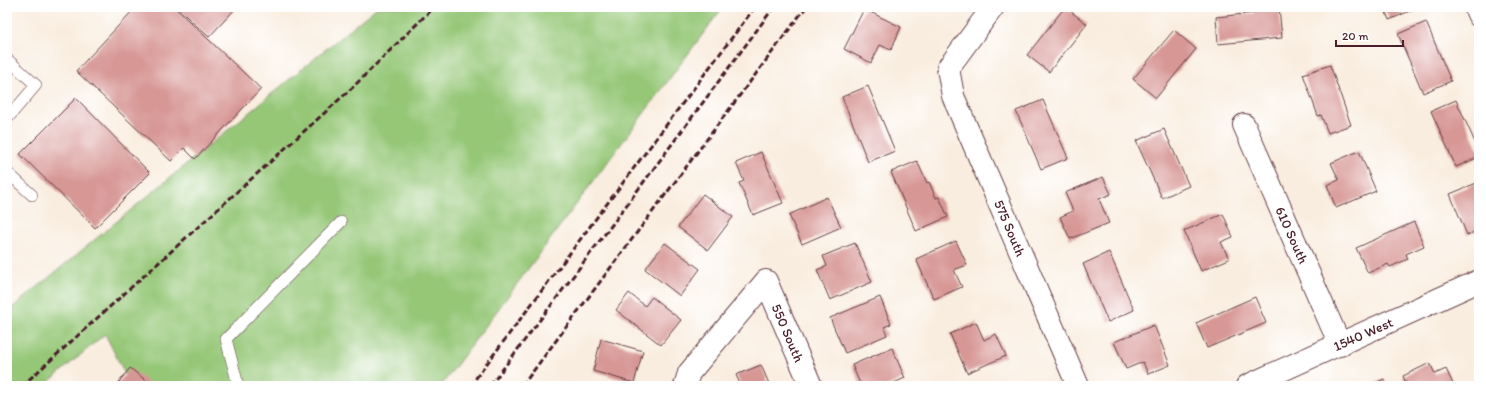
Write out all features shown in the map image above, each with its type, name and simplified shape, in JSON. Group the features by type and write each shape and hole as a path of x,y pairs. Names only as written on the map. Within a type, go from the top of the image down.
{"street":[{"name":"575 South","path":"993,7 948,68 953,96 1078,386"},
{"path":"1475,7 1479,16"},
{"name":"610 South","path":"1244,125 1340,345"},
{"name":"550 South","path":"685,386 689,372 766,281 811,386"},
{"name":"1540 West","path":"1247,386 1479,281"}],"lane":[{"path":"7,59 36,85 7,119"},
{"path":"7,172 32,195"},
{"path":"236,386 237,381 226,339 341,222"}],"green space":[{"path":"377,7 723,7 441,386 131,386 105,334 44,386 7,386 7,312"}],"building":[{"path":"136,7 174,7 261,89 195,159 184,148 171,161 76,71"},
{"path":"176,7 237,7 209,37"},
{"path":"1065,7 1087,24 1049,72 1027,55"},
{"path":"1279,7 1282,38 1218,44 1216,17 1255,13 1254,10"},
{"path":"1384,7 1419,7 1389,20"},
{"path":"864,9 901,27 891,50 880,45 871,63 844,49"},
{"path":"1426,22 1451,81 1423,93 1398,34"},
{"path":"1174,30 1196,49 1156,98 1133,79"},
{"path":"1330,65 1351,125 1328,133 1321,115 1318,116 1303,74"},
{"path":"868,86 895,151 868,162 842,97"},
{"path":"76,98 150,173 95,228 20,154"},
{"path":"1043,100 1068,158 1041,169 1016,111"},
{"path":"1456,100 1479,151 1479,157 1456,167 1431,111"},
{"path":"1164,129 1189,186 1162,198 1136,141"},
{"path":"1359,151 1376,191 1336,208 1327,185 1339,180 1331,163"},
{"path":"761,152 783,203 753,215 739,183 744,181 736,163"},
{"path":"917,161 927,183 929,182 936,198 939,197 948,217 916,231 891,172"},
{"path":"1103,177 1111,194 1099,199 1109,223 1070,239 1060,217 1073,211 1065,193"},
{"path":"1479,182 1479,230 1467,235 1450,194"},
{"path":"703,194 733,217 708,250 678,227"},
{"path":"827,197 841,227 802,244 789,215"},
{"path":"1223,214 1233,237 1221,242 1229,259 1201,271 1184,231"},
{"path":"1414,222 1424,246 1406,254 1408,259 1390,267 1388,264 1368,273 1356,248"},
{"path":"956,241 967,265 954,270 962,287 934,299 916,259"},
{"path":"665,243 700,269 680,296 645,269"},
{"path":"855,243 872,282 830,300 817,270 827,266 823,256"},
{"path":"1109,252 1134,310 1108,322 1083,264"},
{"path":"629,293 645,306 652,297 681,320 661,345 616,310"},
{"path":"880,297 891,324 884,327 887,335 845,353 830,318"},
{"path":"1255,297 1266,323 1207,348 1196,323"},
{"path":"976,322 984,340 996,334 1006,356 967,373 950,334"},
{"path":"1154,325 1170,365 1148,374 1143,362 1126,369 1114,342"},
{"path":"601,339 643,351 634,383 593,371"},
{"path":"892,348 905,378 887,386 861,386 852,365"},
{"path":"1430,363 1435,374 1446,369 1454,386 1407,386 1403,376"},
{"path":"761,365 770,386 741,386 736,375"},
{"path":"130,368 153,386 116,386"},
{"path":"1384,379 1387,386 1369,386"}],"railway":[{"path":"22,386 352,88 434,7"},
{"path":"470,386 755,7"},
{"path":"490,386 774,7"},
{"path":"522,386 806,7"}]}
